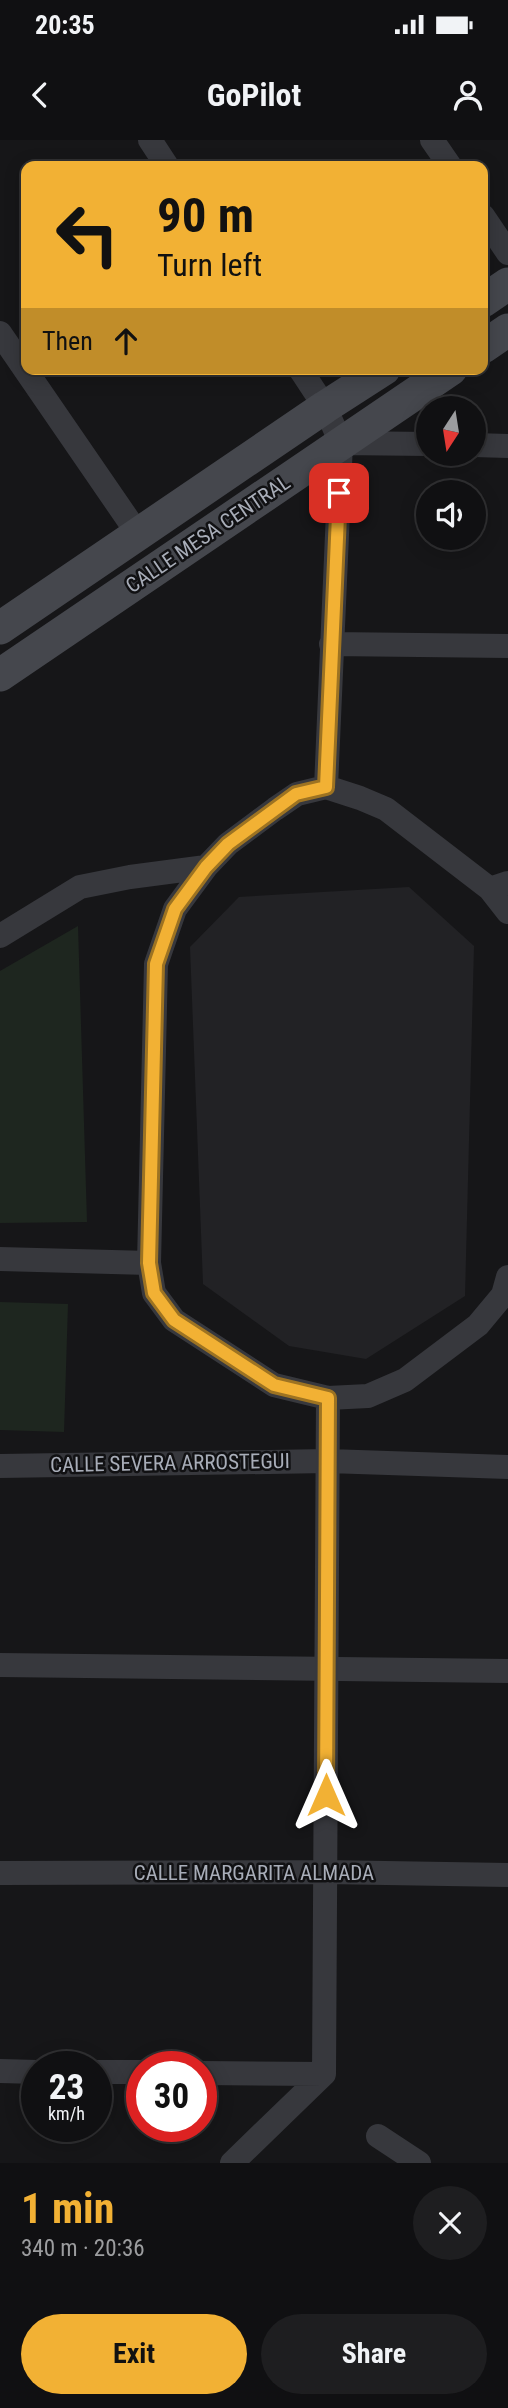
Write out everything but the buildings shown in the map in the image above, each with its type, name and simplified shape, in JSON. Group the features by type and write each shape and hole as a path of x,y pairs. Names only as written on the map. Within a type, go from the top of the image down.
{"main road":[{"path":"488,298 508,284"},
{"path":"488,344 508,330"},
{"name":"CALLE MESA CENTRAL","path":"0,628 375,375"},
{"name":"CALLE MESA CENTRAL","path":"0,675 442,375"}],"street":[{"path":"150,140 164,161"},
{"path":"432,140 447,161"},
{"path":"488,223 508,253"},
{"path":"0,333 21,364"},
{"path":"29,375 138,534"},
{"path":"304,375 325,407 341,443 326,787"},
{"path":"341,443 416,444"},
{"path":"486,445 508,446"},
{"path":"331,644 508,646"},
{"path":"508,912 499,886 386,809 326,787 296,794 228,844 206,867 175,909 156,964 149,1263 154,1293 174,1320 274,1385 328,1398 368,1396 405,1380 478,1325 503,1295 508,1277"},
{"path":"0,936 80,887 206,867"},
{"path":"0,1259 149,1263"},
{"path":"232,2163 324,2074 328,1398"},
{"name":"CALLE SEVERA ARROSTEGUI","path":"0,1466 328,1461 508,1467"},
{"path":"0,1665 508,1671"},
{"name":"CALLE MARGARITA ALMADA","path":"0,1873 325,1872 508,1875"},
{"path":"0,2071 21,2072"},
{"path":"217,2073 324,2074"},
{"path":"378,2136 419,2163"}],"shaded area":[{"path":"409,887 474,946 465,1296 366,1359 289,1346 203,1284 190,947 239,897"},
{"path":"78,926 87,1222 0,1223 0,971"},
{"path":"0,1302 68,1304 64,1432 0,1430"}],"route":[{"path":"326,1795 328,1398 274,1385 174,1320 154,1293 149,1263 156,964 175,909 206,867 228,844 296,794 326,787 339,493"}]}
